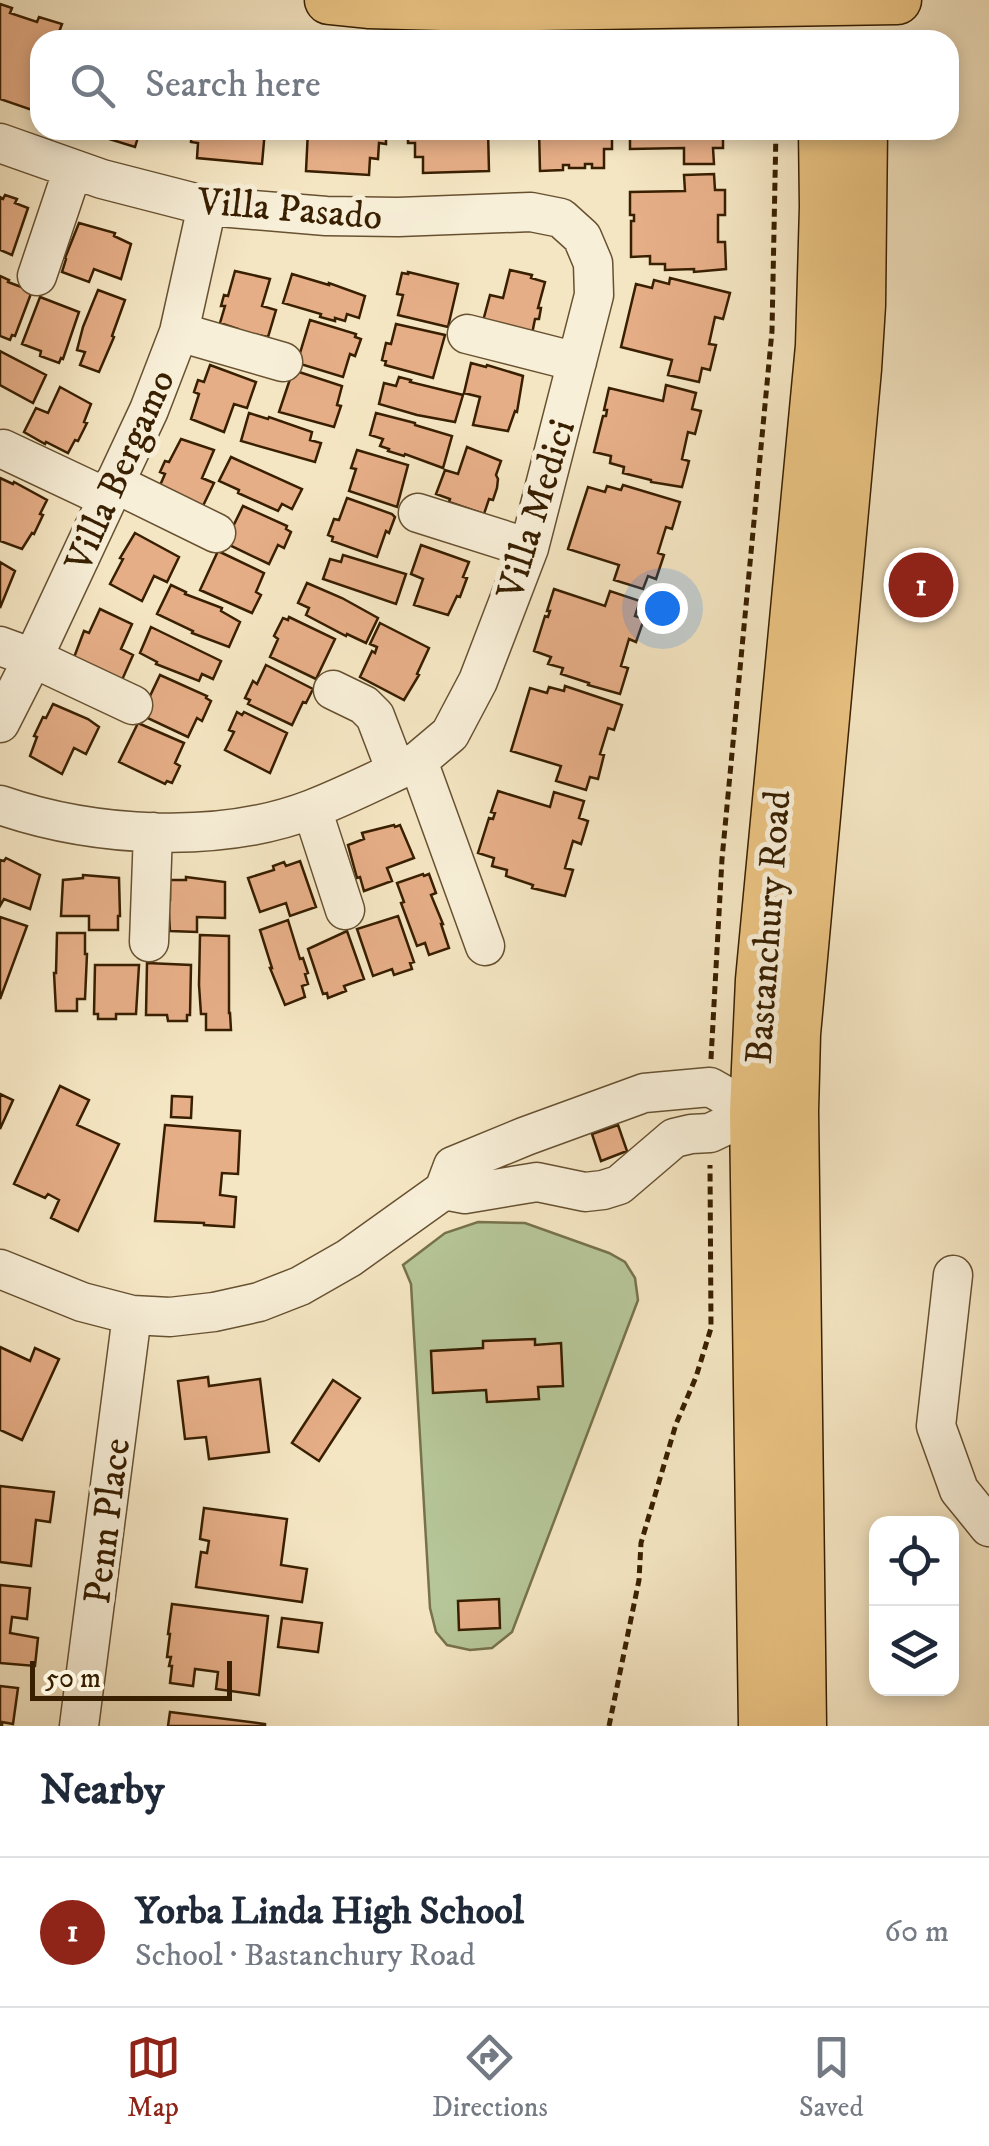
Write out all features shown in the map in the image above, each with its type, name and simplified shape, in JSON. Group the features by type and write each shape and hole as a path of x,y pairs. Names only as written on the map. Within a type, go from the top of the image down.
{"main road":[{"path":"328,0 480,8 838,8 897,0"},
{"path":"838,8 854,30"},
{"name":"Bastanchury Road","path":"802,1726 764,944 820,346 823,140"},
{"name":"Bastanchury Road","path":"763,1726 774,1112 799,995 857,369 863,140"}],"street":[{"name":"Villa Pasado","path":"0,143 102,179 208,206 326,216 531,212 561,218 582,237"},
{"path":"36,276 72,168"},
{"name":"Villa Bergamo","path":"0,723 17,652 111,491 149,410 178,332 208,206"},
{"name":"Villa Medici","path":"0,805 59,822 106,829 195,832 268,822 312,809 407,766 450,734 478,681 529,548 594,296 594,264 582,237"},
{"path":"178,332 283,362"},
{"path":"467,334 577,362"},
{"path":"3,449 216,533"},
{"path":"418,513 529,548"},
{"path":"17,652 133,705"},
{"path":"334,690 364,705 375,716 407,766 485,946"},
{"path":"312,809 345,910"},
{"path":"149,942 154,832"},
{"path":"0,1268 82,1302 132,1315 170,1317 214,1312 259,1302 300,1286 349,1258 444,1190 453,1166 644,1092 710,1087 774,1112"},
{"path":"444,1190 465,1194 538,1182 585,1192 603,1190 620,1185 674,1138 710,1134 774,1112"},
{"path":"526,1136 538,1182"},
{"path":"953,1275 936,1426 958,1490 989,1527"},
{"name":"Penn Place","path":"79,1726 132,1315"}],"path":[{"path":"710,1087 722,859 772,330 776,140"},
{"path":"609,1726 640,1580 642,1542 676,1424 711,1328 710,1134"}],"green space":[{"path":"478,1222 525,1223 609,1253 625,1262 635,1278 638,1300 512,1632 492,1648 470,1650 447,1645 436,1632 430,1608 411,1284 403,1265 445,1233"}],"building":[{"path":"0,4 12,8 10,13 37,22 39,17 62,24 60,30 30,30 30,109 0,99"},
{"path":"112,140 137,140 135,147"},
{"path":"264,140 262,164 197,158 198,143 191,142"},
{"path":"308,140 386,140 386,144 379,143 378,159 370,158 369,175 306,171"},
{"path":"488,140 489,171 423,173 423,157 415,157 415,143 408,143"},
{"path":"539,140 612,140 612,149 604,149 604,168 592,168 592,164 585,164 585,168 563,165 563,170 540,171"},
{"path":"630,140 723,140 723,148 713,148 714,164 684,164 684,148 630,149"},
{"path":"714,174 715,190 725,190 725,215 718,215 718,242 725,242 726,269 665,270 665,264 650,264 650,256 631,257 634,215 630,215 630,192 685,191 684,175"},
{"path":"5,195 28,208 12,255 0,250 0,197"},
{"path":"79,223 115,233 114,236 131,244 121,279 94,269 89,282 62,272"},
{"path":"510,270 545,282 539,319 535,319 532,334 483,321 490,295 503,298"},
{"path":"235,271 270,279 262,306 276,310 268,337 220,323 224,295 228,296"},
{"path":"402,273 458,284 448,327 398,315 403,295 397,294"},
{"path":"292,274 365,296 359,318 347,314 345,321 335,321 283,303"},
{"path":"0,276 32,291 10,340 0,336"},
{"path":"670,278 730,293 723,319 715,317 709,344 716,345 710,370 702,368 699,382 668,375 672,360 621,347 636,284 652,288 654,280 669,284"},
{"path":"98,290 125,300 99,372 80,365 85,352 77,350"},
{"path":"40,297 79,312 59,363 22,344"},
{"path":"310,320 361,339 355,356 350,354 343,377 297,363"},
{"path":"396,324 445,335 433,378 385,365 382,360 386,343 391,344"},
{"path":"0,351 46,375 33,403 0,385"},
{"path":"471,363 523,376 517,412 508,431 473,425 480,397 464,393"},
{"path":"210,365 256,382 247,408 234,404 224,432 191,419 199,394 194,392 198,380 204,382"},
{"path":"293,370 342,386 334,427 279,412"},
{"path":"399,377 463,395 455,422 379,404 384,383 396,386"},
{"path":"666,385 696,393 692,409 701,411 695,434 688,432 682,459 689,461 682,487 623,473 624,467 610,463 611,456 594,452 606,416 609,388 663,401"},
{"path":"60,387 91,404 84,422 87,423 68,453 24,432 36,408 48,413"},
{"path":"249,413 312,432 310,440 321,443 315,462 241,441"},
{"path":"376,413 452,436 443,468 380,446 383,439 370,435"},
{"path":"181,439 214,450 202,478 214,483 201,510 158,490 165,474 160,472"},
{"path":"467,447 501,461 497,488 484,514 436,494 445,470 458,474"},
{"path":"357,450 408,465 397,507 349,491"},
{"path":"231,457 302,489 292,509 282,504 278,511 219,481"},
{"path":"0,478 47,500 34,534 22,549 0,541"},
{"path":"623,485 680,502 672,529 666,527 658,553 664,555 656,579 648,576 643,589 614,580 619,565 568,549 588,487 605,492 607,486 621,490"},
{"path":"347,498 395,517 377,557 332,541 333,537 328,535"},
{"path":"243,506 287,526 291,532 284,548 278,545 269,564 225,543"},
{"path":"135,533 179,557 167,582 154,576 142,601 110,584"},
{"path":"421,545 469,562 460,597 457,596 448,615 414,605 423,579 411,574"},
{"path":"218,551 264,573 256,592 261,595 252,613 200,590"},
{"path":"343,555 406,574 396,604 323,579 330,559 341,562"},
{"path":"0,562 15,571 0,608"},
{"path":"307,583 378,618 366,643 306,615 309,608 298,603"},
{"path":"171,585 222,608 240,622 229,647 157,614"},
{"path":"554,589 605,606 610,591 640,601 635,616 644,619 636,642 629,639 621,666 628,668 620,694 561,674 563,668 548,664 551,657 534,651"},
{"path":"100,609 132,624 121,649 133,655 122,680 73,660 84,631 89,633"},
{"path":"289,617 335,639 316,679 270,657 278,639 274,636 283,618"},
{"path":"380,623 429,648 404,700 360,677 372,651 375,653 377,647 370,644"},
{"path":"151,627 221,661 213,679 202,674 199,681 156,664 140,653"},
{"path":"266,665 313,689 292,725 248,704 250,700 245,698"},
{"path":"160,675 211,701 202,721 197,718 188,737 141,715"},
{"path":"565,686 622,705 614,730 608,728 598,779 590,777 586,790 556,781 561,766 511,751 530,688 547,693 549,687 564,691"},
{"path":"53,704 99,727 86,754 74,748 62,774 30,756 37,737 34,736"},
{"path":"237,712 287,733 270,773 225,750 234,732 229,730"},
{"path":"138,723 184,743 172,783 165,784 119,762"},
{"path":"498,791 550,807 554,792 584,801 579,818 588,821 581,844 573,841 565,868 573,870 565,896 532,888 533,885 506,876 507,870 492,866 494,858 478,853 489,818 493,819 495,813 491,812"},
{"path":"400,825 414,858 387,868 392,881 364,891 348,845 364,839 362,833"},
{"path":"6,858 40,875 30,909 4,899 0,906 0,860"},
{"path":"300,861 316,907 290,916 286,903 260,912 248,878 274,870 273,866 284,862 286,866"},
{"path":"429,874 436,893 431,895 449,948 429,955 425,943 417,946 397,883"},
{"path":"83,875 119,878 118,930 89,930 89,916 61,916 63,880"},
{"path":"186,877 225,882 225,918 197,917 197,932 170,931 170,880"},
{"path":"398,916 414,962 410,963 412,969 394,975 392,969 373,976 357,929"},
{"path":"0,917 27,926 0,999"},
{"path":"288,920 308,973 308,984 302,986 305,997 285,1005 260,930"},
{"path":"347,931 364,979 344,986 346,991 328,998 327,993 323,994 308,949"},
{"path":"57,933 85,933 85,999 77,999 77,1011 56,1011"},
{"path":"200,935 229,936 231,1030 206,1030 199,985"},
{"path":"147,963 191,965 187,1021 168,1021 167,1015 146,1015"},
{"path":"95,965 139,965 136,1014 98,1019 98,1014 94,1014"},
{"path":"60,1086 89,1100 77,1125 119,1144 78,1231 51,1218 59,1200 14,1184"},
{"path":"0,1094 13,1100 0,1129"},
{"path":"172,1096 192,1097 191,1118 171,1117"},
{"path":"165,1125 240,1131 238,1174 222,1173 220,1195 236,1197 234,1227 155,1221"},
{"path":"618,1125 627,1151 601,1161 592,1134"},
{"path":"535,1339 535,1345 561,1343 563,1386 538,1387 539,1399 487,1402 486,1390 433,1393 431,1351 483,1348 483,1341"},
{"path":"0,1347 30,1361 35,1348 59,1359 22,1440 0,1430"},
{"path":"208,1377 209,1386 260,1379 269,1452 209,1459 206,1437 185,1439 178,1381"},
{"path":"333,1380 360,1398 319,1461 292,1443"},
{"path":"0,1486 54,1492 50,1522 36,1520 31,1566 0,1562"},
{"path":"204,1508 287,1519 281,1565 307,1569 302,1602 196,1587 201,1552 207,1553 209,1541 200,1539"},
{"path":"0,1585 30,1588 27,1619 12,1617 10,1633 38,1638 35,1666 0,1663"},
{"path":"499,1599 500,1628 459,1630 458,1601"},
{"path":"172,1604 268,1616 259,1695 216,1689 218,1672 195,1669 193,1686 170,1683 171,1657 167,1657"},
{"path":"282,1618 322,1623 318,1652 278,1647"},
{"path":"0,1686 18,1688 13,1724 2,1722 0,1726"},
{"path":"170,1712 265,1724 265,1726 168,1726"}],"place":[{"name":"Yorba Linda High School","path":"921,585"}]}
